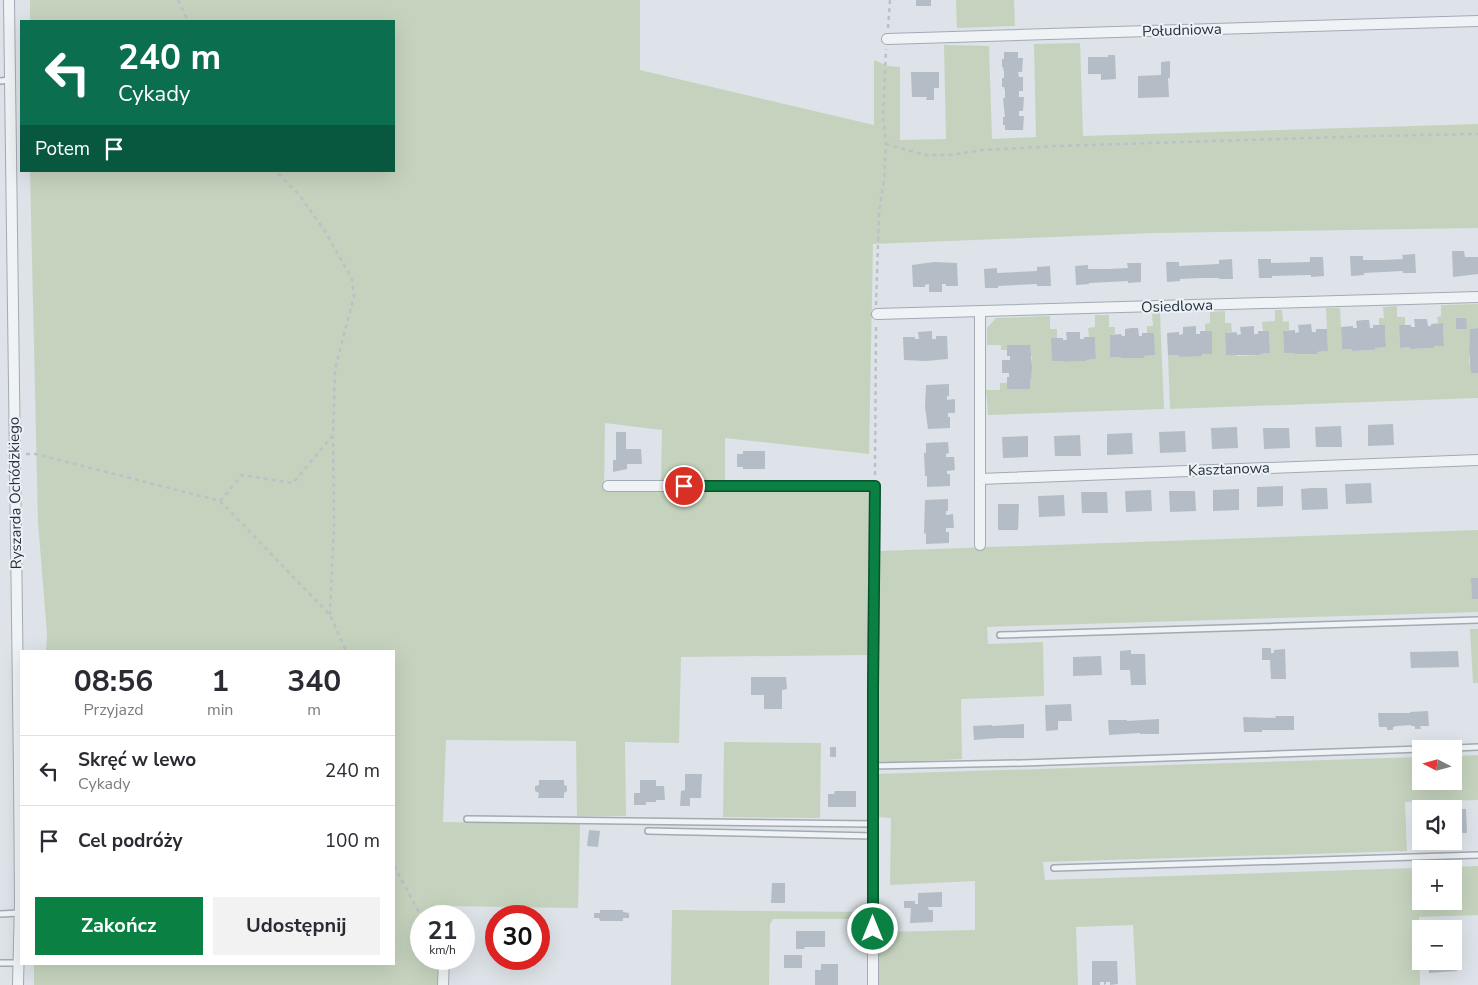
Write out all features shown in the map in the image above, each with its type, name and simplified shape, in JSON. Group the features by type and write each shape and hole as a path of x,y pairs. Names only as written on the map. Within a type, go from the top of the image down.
{"street":[{"name":"Ryszarda Ochódzkiego","path":"9,0 5,23 5,81 14,454 20,913 18,985"},
{"name":"Południowa","path":"887,39 1478,22"},
{"name":"Osiedlowa","path":"877,314 1478,297"},
{"path":"980,312 980,545"},
{"name":"Kasztanowa","path":"980,478 1478,460"},
{"path":"608,486 875,486 872,766 873,985"},
{"path":"443,985 444,970"}],"lane":[{"path":"1000,635 1478,620"},
{"path":"1462,748 1478,747"},
{"path":"872,766 1412,749"},
{"path":"467,819 873,824"},
{"path":"648,831 873,836"},
{"path":"1054,868 1478,855"},
{"path":"0,914 20,913"},
{"path":"0,963 19,963"}],"path":[{"path":"178,0 188,20"},
{"path":"890,0 883,118 886,144 925,155 950,155 984,150 1057,146 1478,134"},
{"path":"277,172 300,196 325,231 352,279 354,296 335,369 333,435 334,524 330,615"},
{"path":"220,501 242,475 293,483 333,435"},
{"path":"14,454 36,454 220,501 330,615 346,650"},
{"path":"395,868 415,905"}],"green space":[{"path":"30,0 640,0 640,70 874,125 874,60 888,66 900,67 900,140 946,139 944,45 989,46 992,139 1036,137 1034,44 1080,43 1083,136 1478,124 1478,228 1153,233 873,244 869,454 725,438 725,481 661,482 662,430 605,423 604,491 869,490 868,655 681,657 679,743 625,742 626,816 577,816 576,741 446,740 443,822 580,824 578,908 550,908 550,905 485,905 485,907 410,905 410,970 439,970 438,985 34,985 34,965 395,965 395,650 46,650 47,634 38,522 30,172 395,172 395,20 30,20"},
{"path":"956,0 1014,0 1015,26 957,28"},
{"path":"1478,304 1478,328 1470,329 1469,362 1478,373 1478,398 1170,409 1168,355 1179,355 1179,357 1212,353 1212,331 1205,331 1205,324 1210,323 1210,312 1225,311 1225,323 1231,323 1232,332 1225,333 1226,355 1270,353 1269,331 1263,331 1262,322 1275,321 1275,310 1282,310 1283,322 1289,321 1289,330 1283,331 1284,353 1317,354 1317,352 1328,351 1326,308 1340,308 1342,349 1352,349 1353,351 1375,350 1375,348 1386,347 1385,325 1379,325 1379,318 1384,318 1383,307 1397,306 1397,317 1405,317 1405,325 1399,325 1400,348 1410,347 1411,349 1444,346 1443,324 1438,323 1437,317 1441,316 1441,305"},
{"path":"1160,313 1164,409 988,415 986,390 1000,390 1000,383 1007,383 1007,389 1029,389 1031,378 1032,356 1030,356 1030,345 1008,345 1007,350 1001,350 1001,345 987,345 987,328 996,318 1050,316 1050,329 1057,329 1057,338 1052,338 1063,362 1096,359 1095,337 1089,337 1088,328 1095,327 1095,315 1109,315 1109,327 1115,327 1115,334 1110,335 1111,357 1144,358 1144,356 1154,355 1154,333 1147,333 1147,326 1153,326 1152,314"},
{"path":"1478,530 1478,612 987,627 988,644 1043,642 1044,696 961,699 962,759 876,763 878,551"},
{"path":"1470,629 1478,629 1478,683 1473,683"},
{"path":"724,742 821,743 820,818 723,817"},
{"path":"1478,755 1478,800 1412,800 1412,802 1405,802 1407,851 1043,862 1045,880 1412,868 1412,910 1462,910 1462,867 1478,866 1478,915 1419,917 1419,920 1412,920 1412,970 1420,970 1420,985 1136,985 1133,925 1076,927 1078,985 878,985 879,932 975,930 975,881 890,885 891,818 878,817 876,774 1412,757 1412,790 1462,790 1462,756"},
{"path":"672,910 864,912 865,919 773,919 770,924 769,985 671,985"}],"building":[{"path":"916,0 931,0 931,6 916,6"},
{"path":"1004,52 1018,52 1018,58 1023,58 1022,72 1018,72 1019,77 1023,77 1023,91 1019,91 1019,97 1024,97 1023,111 1019,111 1019,116 1024,116 1023,130 1005,130 1005,125 1003,125 1003,117 1005,117 1003,98 1005,98 1005,91 1004,87 1002,87 1004,72 1002,59 1004,59"},
{"path":"1108,55 1115,55 1116,79 1101,80 1101,74 1088,74 1088,57 1108,57"},
{"path":"1170,61 1170,78 1168,78 1169,97 1138,98 1138,76 1161,75 1161,62"},
{"path":"911,72 939,72 939,88 934,88 934,100 926,100 927,97 912,97"},
{"path":"1452,251 1464,251 1465,257 1478,257 1478,274 1453,277"},
{"path":"1415,254 1416,273 1403,273 1403,271 1364,273 1364,275 1351,276 1350,256 1363,256 1363,260 1383,260 1403,259 1402,255"},
{"path":"1310,257 1323,257 1324,276 1272,276 1272,278 1259,278 1258,259 1271,259 1271,263 1310,262"},
{"path":"1232,259 1233,279 1200,278 1167,282 1166,262 1179,262 1179,266 1219,264 1219,260"},
{"path":"934,262 957,263 958,286 942,284 942,292 929,292 929,284 925,285 925,287 913,287 912,265"},
{"path":"1127,263 1141,263 1141,282 1128,283 1128,281 1076,285 1075,266 1088,265 1088,269 1128,268"},
{"path":"1050,266 1051,286 1037,286 1037,284 985,288 984,269 997,268 997,273 1037,271 1037,267"},
{"path":"1456,318 1466,318 1467,329 1456,329"},
{"path":"1414,319 1427,319 1428,326 1443,323 1444,346 1434,346 1434,348 1400,348 1399,325 1415,327"},
{"path":"1369,320 1370,328 1373,328 1373,325 1385,325 1386,347 1375,348 1375,350 1352,351 1352,349 1342,349 1341,327 1353,326 1353,328 1357,328 1356,321"},
{"path":"1311,324 1312,332 1316,332 1316,329 1327,329 1328,351 1317,352 1318,354 1284,353 1283,331 1295,330 1295,333 1299,332 1298,325"},
{"path":"1196,326 1196,334 1200,334 1200,331 1212,331 1212,354 1179,357 1179,355 1168,355 1167,333 1179,332 1179,335 1183,334 1183,327"},
{"path":"1254,326 1254,334 1258,334 1258,331 1269,331 1270,353 1260,355 1226,355 1225,333 1237,332 1237,335 1241,334 1240,327"},
{"path":"1138,328 1139,336 1142,336 1142,333 1154,333 1155,355 1144,356 1144,358 1110,357 1110,335 1121,334 1125,336 1125,329"},
{"path":"1478,328 1478,373 1471,373 1470,329"},
{"path":"932,331 932,339 936,339 936,336 947,336 948,359 904,360 903,337 919,339 918,332"},
{"path":"1066,332 1080,332 1080,339 1095,337 1096,359 1086,361 1052,361 1051,338 1067,340"},
{"path":"1007,345 1030,345 1032,367 1030,389 1007,389 1009,373 1002,373 1002,360 1010,360 1010,356 1007,356"},
{"path":"949,384 947,400 955,399 955,413 948,413 950,428 928,429 925,407 926,385"},
{"path":"1393,424 1394,445 1368,446 1368,425"},
{"path":"1341,426 1342,447 1316,447 1315,427"},
{"path":"1237,427 1238,448 1212,449 1211,428"},
{"path":"1263,428 1289,428 1290,448 1264,449"},
{"path":"1185,431 1186,452 1160,453 1159,432"},
{"path":"616,432 626,432 626,449 641,449 642,464 627,464 627,469 613,472 613,460 616,460"},
{"path":"1132,433 1133,454 1107,455 1107,434"},
{"path":"1080,435 1081,456 1055,456 1054,436"},
{"path":"1028,436 1028,457 1003,458 1002,437"},
{"path":"948,442 949,453 946,454 946,457 954,457 955,470 947,471 947,474 950,474 950,486 927,487 924,453 926,453 926,443"},
{"path":"743,451 765,451 765,469 743,469 743,467 737,467 737,454 743,454"},
{"path":"1371,483 1372,503 1346,504 1345,484"},
{"path":"1283,486 1283,506 1257,507 1257,487"},
{"path":"1327,488 1328,509 1302,510 1301,489"},
{"path":"1239,489 1239,510 1213,511 1213,490"},
{"path":"1151,490 1152,511 1126,512 1125,491"},
{"path":"1169,491 1195,491 1196,511 1170,512"},
{"path":"1081,492 1107,492 1108,513 1082,513"},
{"path":"1064,495 1065,516 1039,517 1038,496"},
{"path":"948,499 946,515 953,514 954,528 946,528 946,532 949,532 949,543 926,544 926,533 924,534 925,500"},
{"path":"998,504 1019,504 1018,530 998,530"},
{"path":"1471,578 1478,578 1478,599 1472,599"},
{"path":"1262,648 1271,648 1271,653 1274,653 1274,650 1285,649 1286,679 1271,679 1270,660 1262,660"},
{"path":"1131,650 1131,654 1145,654 1146,685 1131,685 1130,670 1120,670 1120,651"},
{"path":"1458,651 1459,667 1411,668 1410,652"},
{"path":"1101,656 1102,675 1073,676 1073,657"},
{"path":"751,677 786,677 787,689 782,690 782,709 764,709 764,695 751,695"},
{"path":"1071,704 1072,721 1058,721 1058,730 1046,731 1045,705"},
{"path":"1428,711 1429,726 1420,726 1421,729 1415,729 1415,726 1411,725 1393,727 1393,730 1387,730 1387,727 1379,727 1378,713"},
{"path":"1275,716 1294,716 1294,730 1244,732 1243,717 1276,718"},
{"path":"1159,719 1159,734 1109,735 1108,720"},
{"path":"1024,724 1024,738 974,740 973,726"},
{"path":"830,747 836,747 836,757 830,757"},
{"path":"685,774 702,774 701,798 690,798 690,806 680,806 681,791 685,790"},
{"path":"539,780 564,780 567,791 564,793 564,798 538,798 539,793 535,791 535,786 539,785"},
{"path":"640,780 656,780 656,786 664,786 665,800 646,802 646,805 634,805 634,793 640,793"},
{"path":"835,791 856,791 856,807 828,807 828,794 834,794"},
{"path":"1462,809 1466,809 1467,833 1462,833"},
{"path":"589,830 600,831 598,847 587,846"},
{"path":"772,883 785,883 785,903 771,903"},
{"path":"942,892 942,907 928,907 929,910 933,910 933,922 910,923 911,908 904,908 904,901 915,901 915,904 918,904 918,893"},
{"path":"600,910 623,910 623,912 629,913 629,918 623,918 623,921 600,921 599,918 594,918 594,913 600,913"},
{"path":"796,931 825,931 825,947 796,949"},
{"path":"784,955 802,955 802,968 784,968"},
{"path":"1092,961 1117,961 1118,984 1110,985 1110,982 1106,982 1104,985 1104,982 1100,982 1100,985 1092,985"},
{"path":"821,964 838,964 838,985 815,985 815,970 821,970"},
{"path":"1429,970 1457,970 1457,971 1429,973"}],"route":[{"path":"684,486 875,486 873,929"}]}
